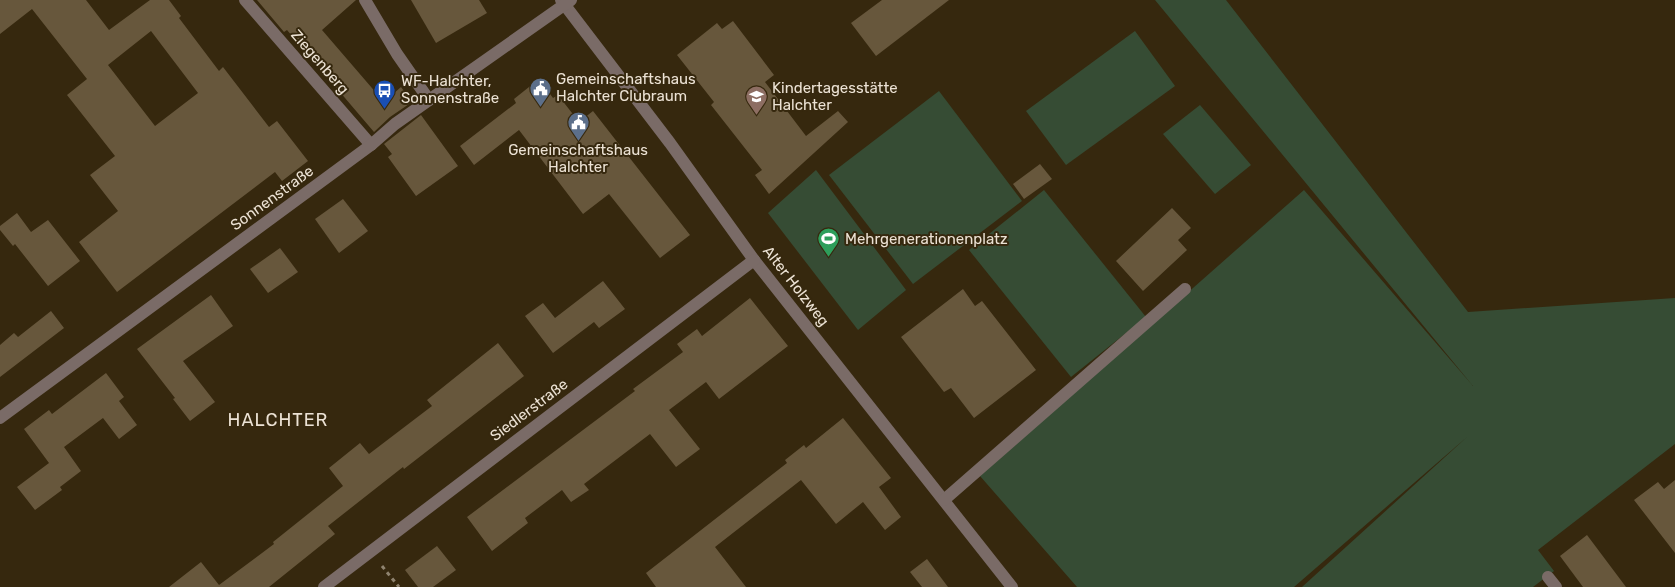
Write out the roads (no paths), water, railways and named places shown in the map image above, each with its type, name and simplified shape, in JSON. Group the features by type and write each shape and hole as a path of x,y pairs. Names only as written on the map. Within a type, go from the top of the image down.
{"street":[{"name":"Ziegenberg","path":"245,0 371,145"},
{"path":"366,0 397,54 429,100"},
{"name":"Sonnenstraße","path":"0,418 371,145 395,124 565,2"},
{"name":"Alter Holzweg","path":"565,2 754,260 1012,587"},
{"name":"Siedlerstraße","path":"324,587 754,260"},
{"path":"944,500 1185,289"}],"place":[{"name":"Gemeinschaftshaus Halchter Clubraum","path":"540,107"},
{"name":"WF-Halchter, Sonnenstraße","path":"385,109"},
{"name":"Kindertagesstätte Halchter","path":"756,116"},
{"name":"Gemeinschaftshaus Halchter","path":"578,141"},
{"name":"Mehrgenerationenplatz","path":"829,258"}],"district":[{"name":"HALCHTER","path":"278,420"}]}
